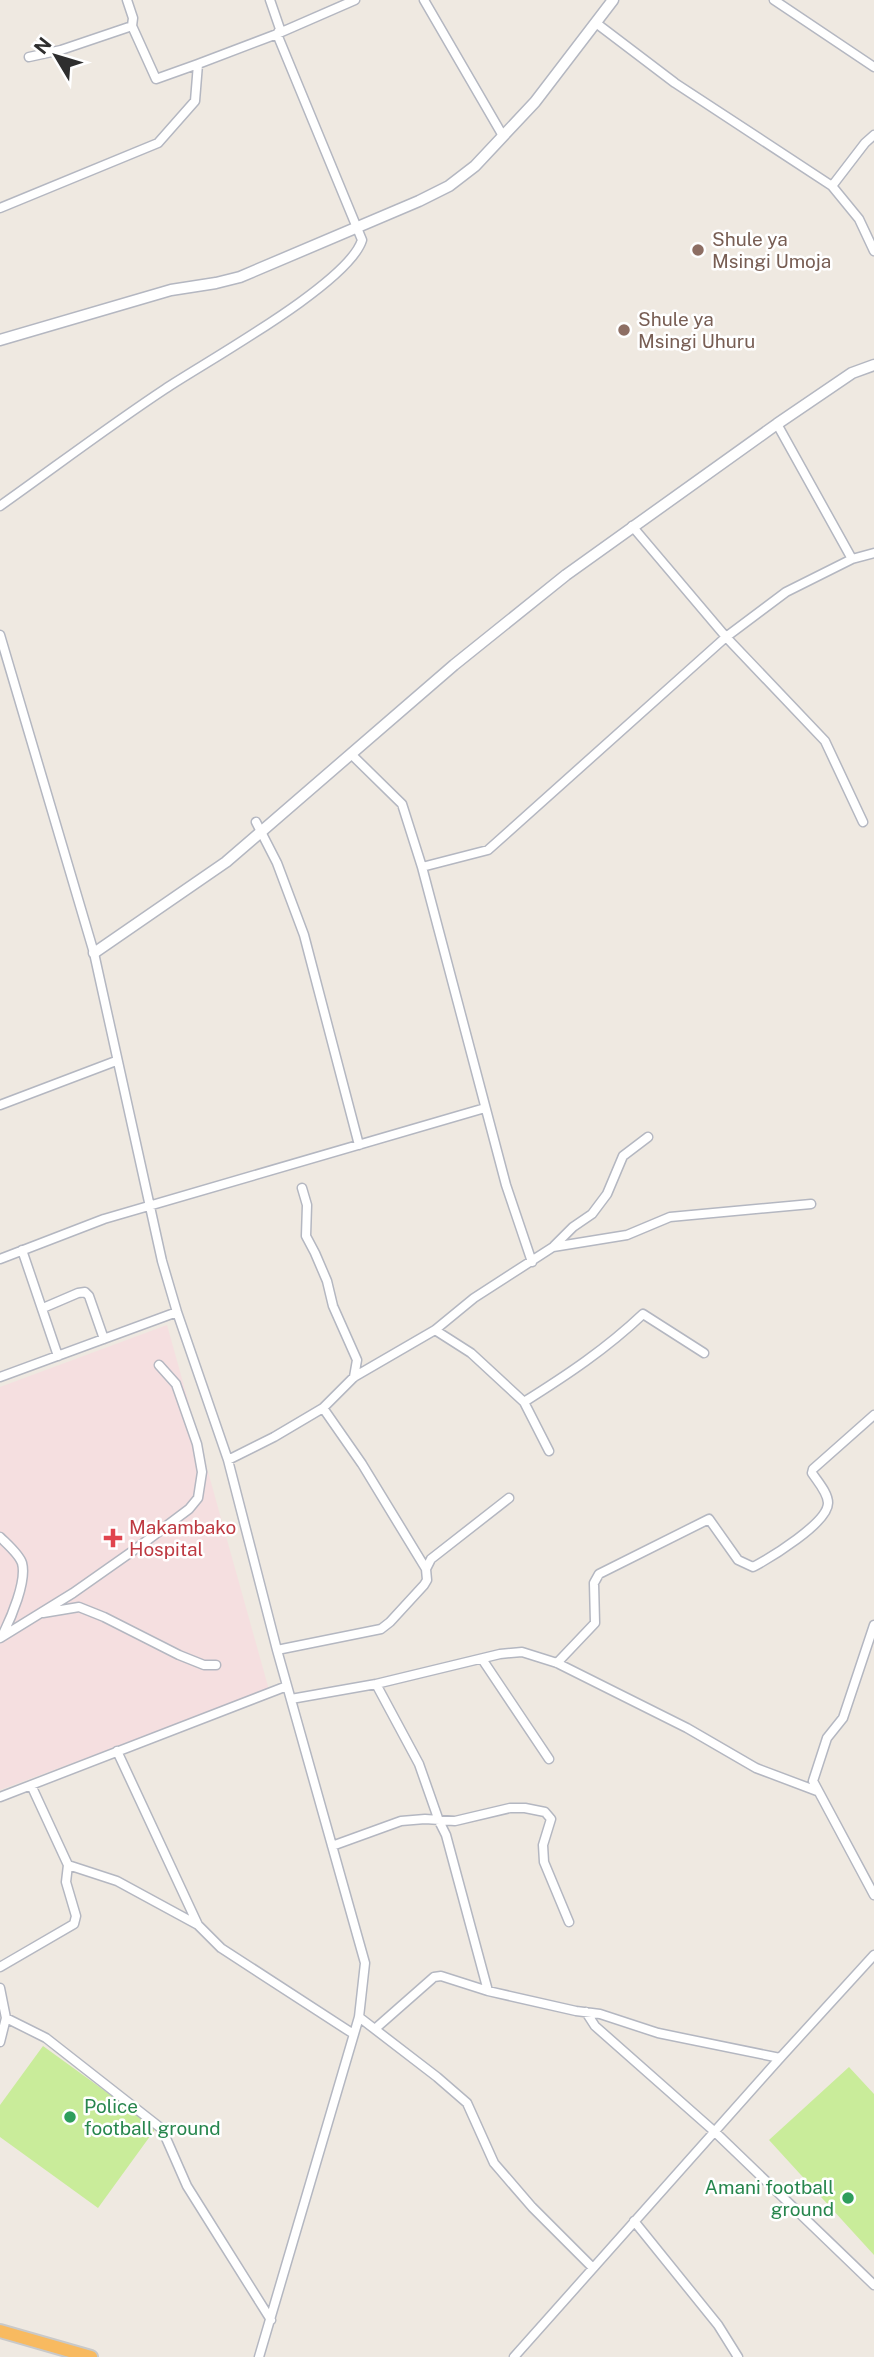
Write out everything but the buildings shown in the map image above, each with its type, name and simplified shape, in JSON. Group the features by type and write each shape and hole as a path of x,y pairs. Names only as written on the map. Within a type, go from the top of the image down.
{"highway":[{"path":"0,2331 91,2357"}],"street":[{"path":"127,0 133,18 132,26 156,79 277,34 355,0"},
{"path":"270,0 280,29 277,34"},
{"path":"424,0 503,136"},
{"path":"0,340 171,290 240,276 449,186 475,166 535,102 613,0"},
{"path":"774,0 874,66"},
{"path":"596,23 675,83 832,186 859,219 874,251"},
{"path":"29,57 61,50 132,26"},
{"path":"0,506 163,390 292,309 328,280 359,249 362,240 277,34"},
{"path":"0,208 158,143 195,101 198,64"},
{"path":"832,186 874,135"},
{"path":"94,953 226,862 258,827 351,754 454,664 566,575 777,424 852,373 874,365"},
{"path":"777,424 852,559"},
{"path":"632,526 726,638 825,741 863,822"},
{"path":"422,867 488,850 726,638 786,592 852,559 874,553"},
{"path":"0,635 94,953 162,1261 228,1460 277,1650 365,1964 359,2017 352,2033 259,2357"},
{"path":"351,754 402,804 422,867 506,1185 532,1262"},
{"path":"258,827 277,863 304,936 359,1145"},
{"path":"0,1105 117,1061"},
{"path":"0,1259 104,1219 485,1108"},
{"path":"228,1460 323,1408 354,1377 435,1330 474,1298 553,1247 573,1227 592,1214 607,1194 623,1157 648,1137"},
{"path":"302,1188 307,1205 306,1236 327,1281 333,1306 357,1360 354,1377"},
{"path":"553,1247 627,1235 670,1217 811,1204"},
{"path":"22,1251 58,1356"},
{"path":"43,1308 85,1292 89,1296 103,1339"},
{"path":"0,1377 177,1312"},
{"path":"524,1402 580,1367 613,1342 643,1314 704,1353"},
{"path":"435,1330 471,1353 524,1402 549,1451"},
{"path":"1,1637 73,1593 137,1548 190,1509 198,1498 202,1472 197,1444 176,1384 159,1364"},
{"path":"277,1650 381,1629 428,1580 426,1569 362,1464 323,1408"},
{"path":"556,1663 595,1622 594,1583 598,1574 709,1519 738,1560 753,1567 806,1531 826,1512 828,1505 827,1497 812,1473 813,1469 874,1415"},
{"path":"426,1569 431,1559 509,1498"},
{"path":"0,1537 22,1561 23,1575 11,1617 1,1637"},
{"path":"36,1614 79,1607 104,1616 179,1655 204,1665 216,1665"},
{"path":"874,1625 843,1718 827,1738 813,1781 874,1895"},
{"path":"291,1699 376,1684 482,1658 522,1652 556,1663 687,1728 756,1768 817,1791"},
{"path":"482,1658 549,1759"},
{"path":"376,1684 419,1764 446,1835 488,1991"},
{"path":"0,1797 287,1686"},
{"path":"117,1751 198,1925"},
{"path":"0,1967 75,1924 76,1916 66,1882 68,1865 31,1785"},
{"path":"332,1846 401,1821 455,1821 510,1808 545,1812 551,1819 544,1845 544,1862 569,1922"},
{"path":"68,1865 117,1881 198,1925 221,1948 352,2033"},
{"path":"514,2357 874,1955"},
{"path":"376,2028 434,1977 441,1976 488,1991 600,2014 658,2034 780,2058"},
{"path":"0,1987 4,2021 0,2042"},
{"path":"586,2012 595,2026 715,2132 874,2285"},
{"path":"359,2017 467,2103 494,2163 532,2207 593,2268"},
{"path":"4,2021 47,2038 162,2129 187,2186 271,2320"},
{"path":"634,2221 718,2325 738,2357"}],"shaded area":[{"name":"Makambako Hospital","path":"167,1325 269,1690 0,1790 0,1387"}],"green space":[{"name":"Police football ground","path":"43,2046 156,2128 98,2208 0,2137 0,2105"},
{"name":"Amani football ground","path":"849,2067 874,2094 874,2255 769,2140"}],"place":[{"name":"Shule ya Msingi Umoja","path":"698,250"},
{"name":"Shule ya Msingi Uhuru","path":"624,330"},
{"name":"Makambako Hospital","path":"113,1538"},
{"name":"Police football ground","path":"70,2117"},
{"name":"Amani football ground","path":"848,2198"}]}
